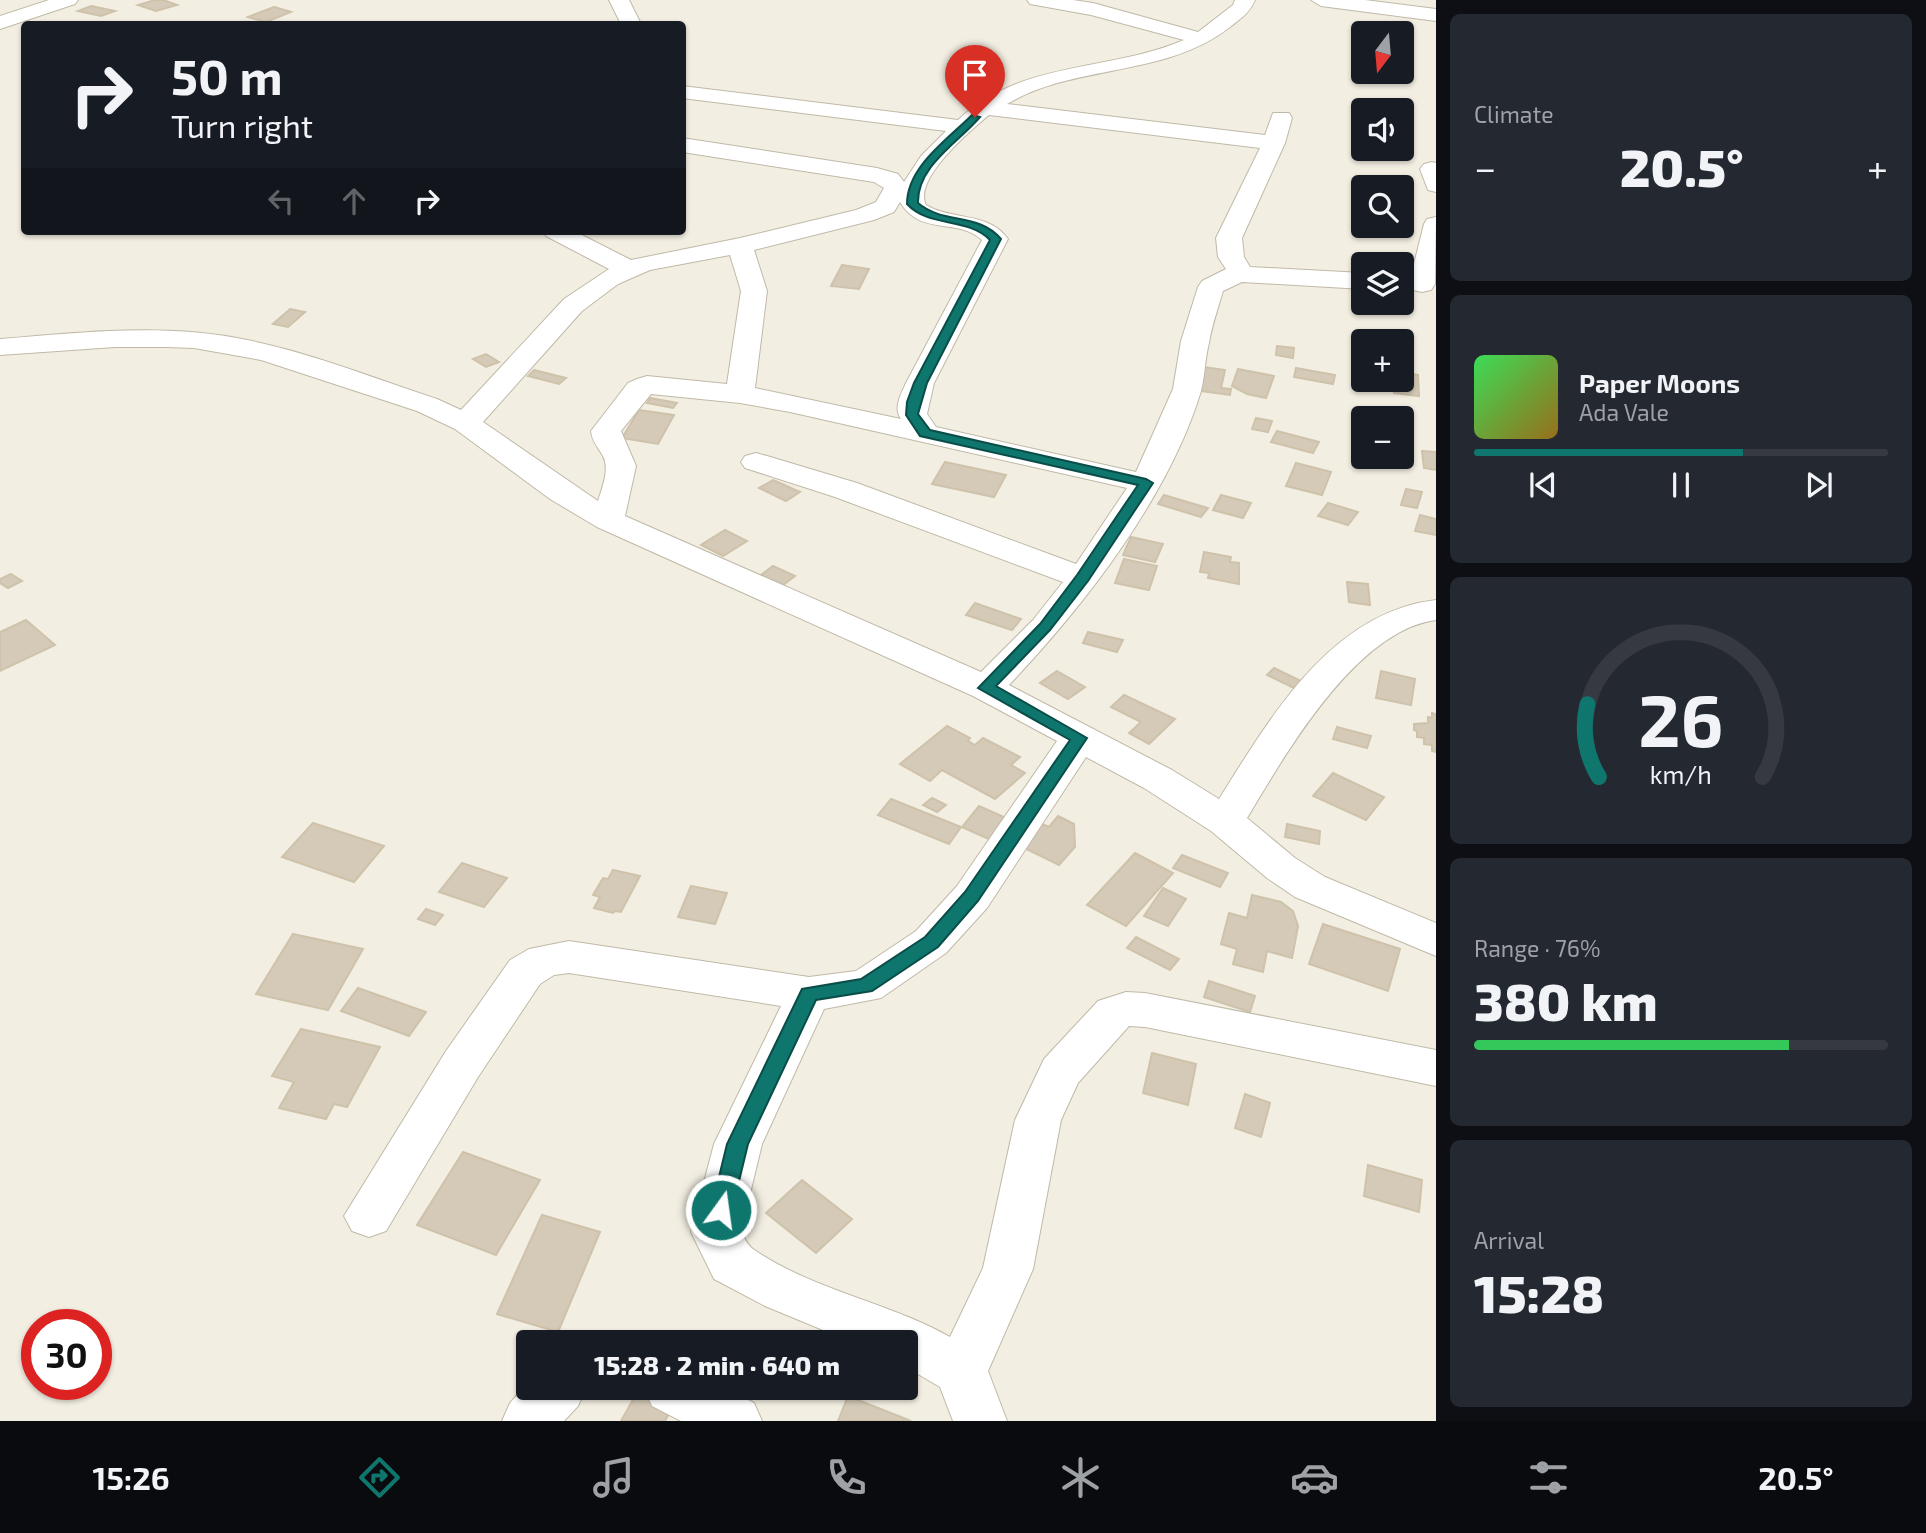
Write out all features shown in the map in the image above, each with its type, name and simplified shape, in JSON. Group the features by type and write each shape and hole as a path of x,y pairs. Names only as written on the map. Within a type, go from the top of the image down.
{"street":[{"path":"0,23 68,0"},
{"path":"619,0 630,21"},
{"path":"1037,0 1093,9 1199,38"},
{"path":"925,433 912,415 913,402 920,383 995,239 985,229 925,214 912,204 912,193 920,173 985,108 1034,83 1191,45 1242,8 1245,0"},
{"path":"1321,0 1436,15"},
{"path":"686,92 964,127"},
{"path":"985,108 1274,143"},
{"path":"1242,274 1231,257 1229,238 1274,143 1281,118"},
{"path":"465,423 573,305 609,278 629,269 740,246 874,212 889,203 895,184 877,175 686,146"},
{"path":"1420,284 1436,224"},
{"path":"563,235 629,269"},
{"path":"740,246 754,291 740,394"},
{"path":"986,688 1045,627 1083,578 1146,483 1164,448 1187,389 1195,341 1211,287 1231,276 1242,274 1351,280"},
{"path":"0,347 115,338 194,340 266,353 427,405 465,423 561,492 608,520 986,688 1158,779 1225,821 1310,887 1436,940"},
{"path":"608,520 621,467 618,456 607,442 606,430 640,387 681,387 740,394 1146,483"},
{"path":"757,462 846,490 1083,578"},
{"path":"1225,821 1279,736 1334,668 1363,642 1426,619 1436,584"},
{"path":"369,1216 462,1064 525,972 544,960 569,957 620,962 809,994 866,986 931,942 972,897 1079,738"},
{"path":"809,994 737,1144 716,1232 732,1264 783,1290 909,1340 961,1371 980,1421"},
{"path":"961,1371 1008,1269 1038,1120 1060,1072 1114,1013 1126,1009 1145,1010 1436,1068"},
{"path":"529,1421 548,1400"},
{"path":"694,1400 734,1421"}],"building":[{"path":"155,0 177,5 156,11 138,5"},
{"path":"91,6 115,11 101,16 78,11"},
{"path":"274,7 291,12 268,21 248,17"},
{"path":"842,265 869,269 859,289 831,286"},
{"path":"290,309 305,312 288,327 273,324"},
{"path":"1277,346 1294,348 1293,358 1276,355"},
{"path":"486,354 499,362 486,367 473,359"},
{"path":"1204,367 1225,370 1221,388 1231,389 1230,395 1200,391"},
{"path":"1296,368 1335,375 1333,384 1294,377"},
{"path":"1238,369 1274,376 1266,398 1247,394 1232,386"},
{"path":"534,370 566,378 559,384 528,376"},
{"path":"1414,374 1418,375 1419,396 1394,393 1414,392"},
{"path":"650,398 677,403 673,408 647,403"},
{"path":"639,410 674,415 658,444 622,438"},
{"path":"1256,418 1272,421 1268,432 1252,429"},
{"path":"1277,431 1319,442 1313,453 1271,442"},
{"path":"1422,451 1436,452 1436,470 1424,468"},
{"path":"945,462 1006,475 994,497 932,484"},
{"path":"1296,463 1331,472 1322,495 1286,486"},
{"path":"773,480 800,492 786,501 759,488"},
{"path":"1406,489 1422,492 1417,508 1401,505"},
{"path":"1164,495 1208,508 1201,517 1158,504"},
{"path":"1221,495 1251,503 1243,518 1213,510"},
{"path":"1328,503 1358,512 1348,525 1318,516"},
{"path":"1420,515 1436,519 1436,535 1415,531"},
{"path":"725,530 747,541 723,556 701,545"},
{"path":"1131,537 1163,544 1155,562 1123,555"},
{"path":"1204,552 1231,557 1230,562 1239,563 1239,584 1208,578 1209,573 1200,572"},
{"path":"1124,559 1157,566 1149,590 1115,583"},
{"path":"773,566 795,576 783,585 761,575"},
{"path":"11,574 22,581 8,588 0,583 0,579"},
{"path":"1347,582 1368,584 1370,605 1349,602"},
{"path":"975,603 1021,619 1012,630 966,615"},
{"path":"26,620 55,645 0,671 0,632"},
{"path":"1088,632 1123,640 1117,652 1083,643"},
{"path":"1274,668 1303,682 1296,689 1267,675"},
{"path":"1057,671 1085,687 1068,699 1040,683"},
{"path":"1381,671 1415,679 1411,705 1376,698"},
{"path":"1124,695 1175,719 1149,744 1129,733 1141,722 1111,707"},
{"path":"1432,713 1436,714 1436,752 1432,751 1432,745 1424,744 1424,738 1417,737 1417,731 1414,730 1414,724 1428,723 1428,717 1432,718"},
{"path":"947,726 970,738 968,741 975,745 983,738 1020,757 1011,765 1025,773 995,799 942,770 930,781 900,764"},
{"path":"1337,727 1371,736 1367,748 1333,739"},
{"path":"1333,773 1384,797 1366,820 1313,796"},
{"path":"932,798 946,805 937,812 923,805"},
{"path":"891,799 961,827 949,844 878,815"},
{"path":"979,806 1008,819 991,840 962,827"},
{"path":"1058,816 1074,824 1075,847 1059,865 1020,846 1040,823 1049,827"},
{"path":"313,823 384,846 354,882 282,857"},
{"path":"1287,824 1320,831 1319,844 1285,837"},
{"path":"1135,853 1173,873 1126,926 1087,905"},
{"path":"1182,855 1228,873 1220,887 1173,868"},
{"path":"462,863 507,878 484,907 439,892"},
{"path":"613,870 640,876 621,912 613,913 594,908 600,897 593,895 603,878 608,879"},
{"path":"691,886 727,893 715,924 678,917"},
{"path":"1163,888 1186,899 1168,926 1144,916"},
{"path":"1252,895 1281,902 1293,911 1298,926 1292,958 1267,951 1263,972 1233,964 1237,949 1221,944 1229,913 1247,918"},
{"path":"426,909 443,915 435,925 418,919"},
{"path":"1323,924 1400,949 1388,991 1309,964"},
{"path":"293,934 363,949 328,1010 256,994"},
{"path":"1136,937 1179,959 1170,970 1127,948"},
{"path":"1209,981 1255,996 1250,1012 1204,997"},
{"path":"358,988 426,1012 409,1036 341,1011"},
{"path":"301,1029 380,1047 347,1107 334,1104 326,1119 279,1108 294,1082 272,1076"},
{"path":"1152,1053 1196,1064 1188,1105 1143,1093"},
{"path":"1245,1094 1270,1103 1261,1137 1235,1128"},
{"path":"463,1152 540,1180 496,1255 417,1225"},
{"path":"1368,1165 1422,1180 1419,1212 1364,1196"},
{"path":"802,1180 852,1219 816,1253 766,1213"},
{"path":"542,1215 600,1232 559,1330 497,1314"},
{"path":"633,1400 649,1400 671,1410 665,1421 621,1421"},
{"path":"846,1400 858,1400 911,1421 838,1421"}],"route":[{"path":"721,1210 737,1144 809,994 866,986 931,942 972,897 1079,738 986,688 1045,627 1083,578 1146,483 925,433 912,415 913,402 920,383 995,239 985,229 920,212 912,204 912,193 920,173 975,117"}]}
